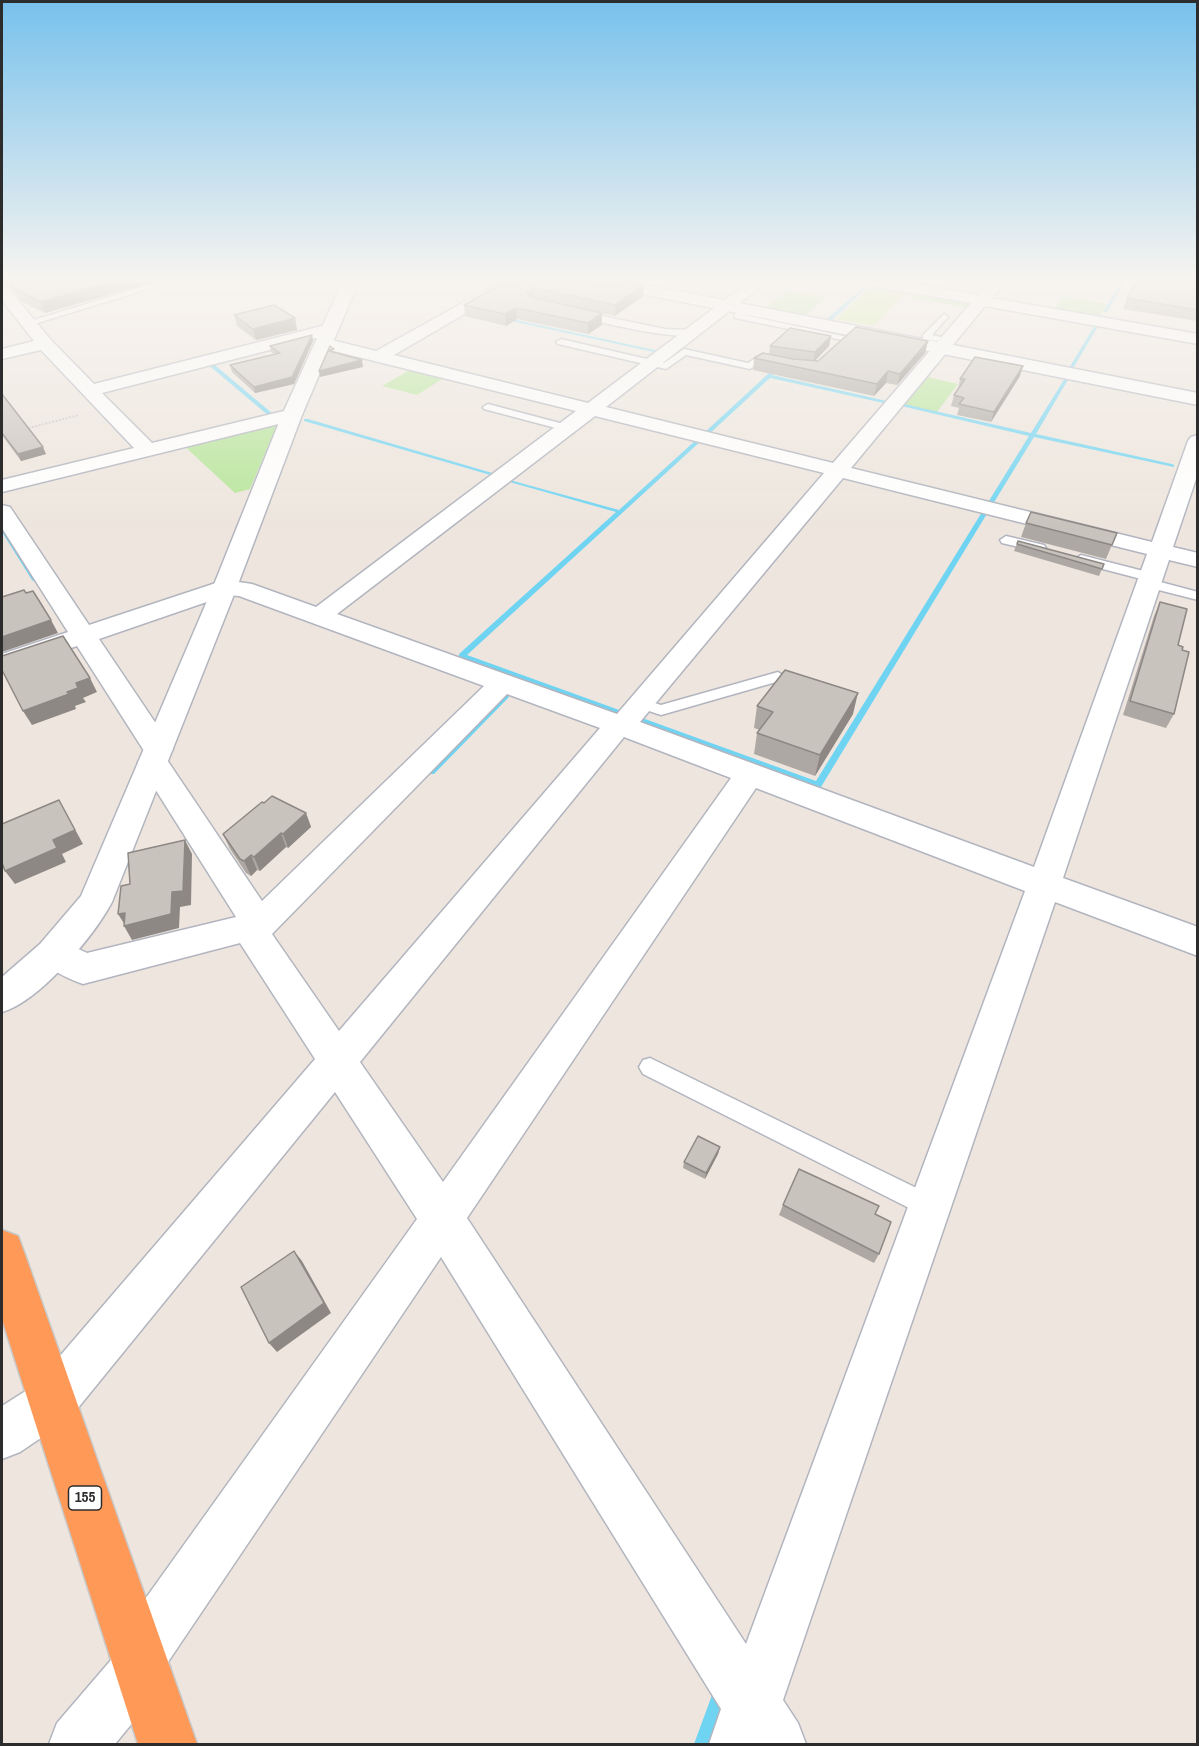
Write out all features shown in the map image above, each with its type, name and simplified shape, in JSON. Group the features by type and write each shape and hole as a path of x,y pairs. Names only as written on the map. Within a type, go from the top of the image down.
{"highway":[{"name":"155","path":"2,1252 168,1744"}],"street":[{"path":"62,362 147,450"},
{"path":"88,390 210,362"},
{"path":"2,997 55,952 78,927 95,902 315,362"},
{"path":"405,362 1197,560"},
{"path":"2,1434 52,1402 928,362"},
{"path":"1029,362 1197,399"},
{"path":"319,616 652,363"},
{"path":"2,486 292,415"},
{"path":"756,1731 929,1206 1044,885 1149,580 1190,484 1197,441"},
{"path":"2,512 83,635 254,926 338,1063 442,1219 756,1731"},
{"path":"2,663 225,587 243,589 503,683 627,718 750,774 1197,942"},
{"path":"55,952 83,969 254,926 503,683"},
{"path":"78,1744 140,1662 442,1219 750,774"}],"lane":[{"path":"652,363 666,366 671,362"},
{"path":"733,362 750,366 755,362"},
{"path":"775,362 791,366"},
{"path":"488,407 567,428"},
{"path":"1006,540 1051,551"},
{"path":"1073,557 1197,596"},
{"path":"627,718 778,676"},
{"path":"650,1068 929,1206"}],"path":[{"path":"25,430 106,408"}],"green space":[{"path":"413,368 447,376 417,395 382,386"},
{"path":"923,376 958,384 937,412 901,404"},
{"path":"272,423 277,425 250,489 235,493 183,445"}],"building":[{"path":"240,362 299,362 292,377 254,387 230,365"},
{"path":"323,362 352,362 319,371"},
{"path":"775,362 910,362 900,374 888,371 877,384"},
{"path":"971,362 1004,362 1023,366 994,412 959,404 964,398 954,395 965,379 960,379"},
{"path":"2,394 43,447 18,454 2,433"},
{"path":"1031,512 1117,533 1112,545 1026,523"},
{"path":"1018,541 1104,564 1102,569 1017,544"},
{"path":"24,590 26,593 33,591 51,620 2,637 2,597"},
{"path":"1160,602 1187,609 1178,645 1183,647 1182,650 1189,652 1174,714 1130,701"},
{"path":"63,636 90,678 76,683 78,688 67,692 69,694 23,711 2,670 2,656"},
{"path":"785,670 858,693 820,755 757,733 773,712 757,706"},
{"path":"272,796 306,813 254,857 251,855 244,861 240,859 223,834"},
{"path":"59,800 75,830 53,840 57,848 5,871 2,863 2,824"},
{"path":"185,840 183,891 172,892 171,914 124,926 125,913 118,914 121,886 130,884 128,853"},
{"path":"698,1136 720,1147 706,1173 684,1162"},
{"path":"799,1169 879,1206 875,1214 891,1222 879,1254 783,1205"},
{"path":"294,1251 324,1303 269,1343 241,1287"}],"waterway":[{"path":"209,362 271,415"},
{"path":"1070,370 1074,362"},
{"path":"706,434 772,373"},
{"path":"769,376 888,402"},
{"path":"1032,435 1067,378"},
{"path":"900,405 1032,435"},
{"path":"306,420 496,475"},
{"path":"990,504 1032,435"},
{"path":"1032,435 1172,466"},
{"path":"620,512 699,440"},
{"path":"508,480 620,512"},
{"path":"619,713 462,656 620,512"},
{"path":"642,721 818,785 985,512"},
{"path":"2,528 35,580"},
{"path":"431,772 505,697"},
{"path":"702,1744 721,1693"}]}
